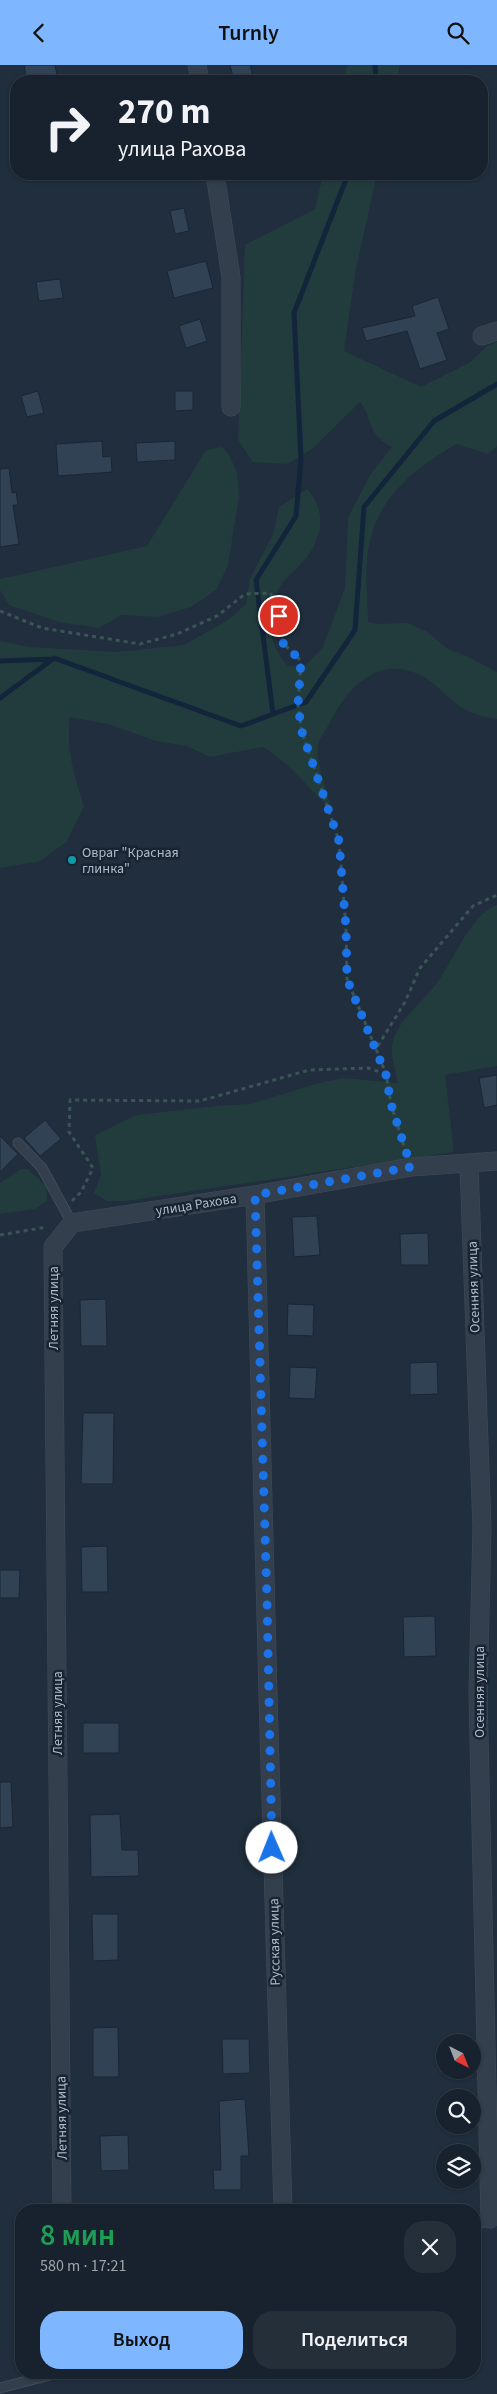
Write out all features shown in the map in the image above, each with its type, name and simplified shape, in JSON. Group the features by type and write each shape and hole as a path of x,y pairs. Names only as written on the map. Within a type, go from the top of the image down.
{"street":[{"path":"216,180 231,277 231,407"},
{"name":"улица Рахова","path":"68,1216 255,1195 411,1167 497,1161"},
{"name":"Осенняя улица","path":"469,1164 490,1527 478,1694 487,2221"},
{"name":"Русская улица","path":"255,1195 283,2204"},
{"name":"Летняя улица","path":"62,2204 53,1247 68,1216"}],"lane":[{"path":"18,1143 42,1168 68,1216"},
{"path":"0,2388 35,2379"}],"path":[{"path":"0,611 42,628 140,644 177,634 217,616 245,594 270,593 277,603 283,643 301,661 298,705 302,732 339,841 346,928 347,979 386,1075 391,1104 411,1167"},
{"path":"376,1049 405,1003 420,968 473,906 497,895"},
{"path":"0,1235 68,1216 81,1192 92,1168 69,1132 70,1100 200,1101 309,1070 368,1068 386,1075"}],"green space":[{"path":"347,65 400,65 398,75 345,75"},
{"path":"322,180 376,180 356,269 344,351 421,387 469,363 487,346 497,342 497,446 488,454 457,444 409,477 385,505 376,522 370,540 366,575 368,622 378,624 406,623 426,631 448,649 467,656 497,672 497,719 467,711 432,682 413,672 399,669 385,670 373,674 362,681 343,700 318,745 320,767 331,808 282,760 263,747 210,757 187,746 156,741 108,724 70,717 70,751 84,806 67,841 41,861 0,868 0,641 29,647 116,652 184,645 228,620 246,604 250,579 274,532 279,507 307,489 319,510 319,533 303,562 277,591 270,613 270,625 275,646 288,666 306,665 323,647 345,588 348,518 370,475 392,447 383,442 374,432 368,415 360,402 312,449 287,464 253,462 238,440 245,245 315,209"},
{"path":"222,447 228,453 237,472 239,497 228,565 216,590 191,607 157,617 122,615 99,628 59,622 9,605 0,590 0,579 147,546 206,450"},
{"path":"497,905 497,1066 445,1075 454,1152 126,1201 107,1201 94,1193 101,1175 95,1135 136,1115 250,1104 342,1078 398,1083 392,1050 392,1044 397,1031 439,980 471,927 488,910"},
{"path":"21,1169 28,1169 46,1186 47,1201 35,1209 0,1214 0,1183"}],"building":[{"path":"24,65 55,65 57,75 26,75"},
{"path":"230,65 250,65 252,75 232,75"},
{"path":"184,208 189,231 175,234 170,211"},
{"path":"206,261 213,288 174,298 167,271"},
{"path":"60,279 63,298 39,301 36,282"},
{"path":"438,297 449,329 437,333 447,360 420,369 407,331 366,341 362,328 415,316 412,306"},
{"path":"200,319 207,341 186,348 179,326"},
{"path":"38,391 44,413 27,417 21,396"},
{"path":"175,391 193,391 193,410 175,411"},
{"path":"102,441 103,457 111,456 112,472 58,476 56,444"},
{"path":"175,441 175,460 137,462 136,443"},
{"path":"9,468 12,493 16,492 18,505 13,505 19,544 0,547 0,469"},
{"path":"497,1075 497,1105 484,1108 479,1078"},
{"path":"45,1120 61,1139 40,1156 24,1138"},
{"path":"0,1136 18,1154 0,1172"},
{"path":"317,1216 320,1255 294,1257 292,1217"},
{"path":"428,1233 429,1265 401,1265 400,1234"},
{"path":"106,1299 107,1346 81,1346 80,1300"},
{"path":"288,1304 314,1305 313,1336 287,1335"},
{"path":"437,1362 438,1394 410,1395 410,1363"},
{"path":"290,1367 317,1368 315,1399 289,1398"},
{"path":"83,1413 114,1413 113,1484 81,1484"},
{"path":"107,1546 108,1592 82,1592 81,1547"},
{"path":"0,1570 20,1570 19,1598 0,1598"},
{"path":"435,1616 436,1656 404,1657 403,1617"},
{"path":"83,1723 119,1723 119,1753 83,1753"},
{"path":"0,1782 11,1782 13,1827 0,1828"},
{"path":"120,1814 122,1850 138,1850 139,1876 91,1877 90,1815"},
{"path":"92,1914 118,1914 118,1960 93,1961"},
{"path":"118,2027 119,2077 93,2077 93,2028"},
{"path":"222,2039 249,2039 250,2073 223,2074"},
{"path":"245,2099 249,2156 241,2156 241,2190 214,2190 213,2170 221,2170 219,2101"},
{"path":"128,2135 129,2170 101,2171 100,2136"}],"waterway":[{"path":"375,65 376,75"},
{"path":"273,714 256,580 296,516 301,459 294,313 346,180"},
{"path":"0,698 54,658 241,726 306,702 355,630 364,507 434,421 497,384"},
{"path":"0,661 52,659"}],"place":[{"name":"Овраг \"Красная глинка\"","path":"72,860"}],"route":[{"path":"272,1848 255,1195 411,1167 391,1104 386,1075 355,1003 347,979 346,928 339,841 302,732 298,705 301,661 283,643 279,616"}]}
